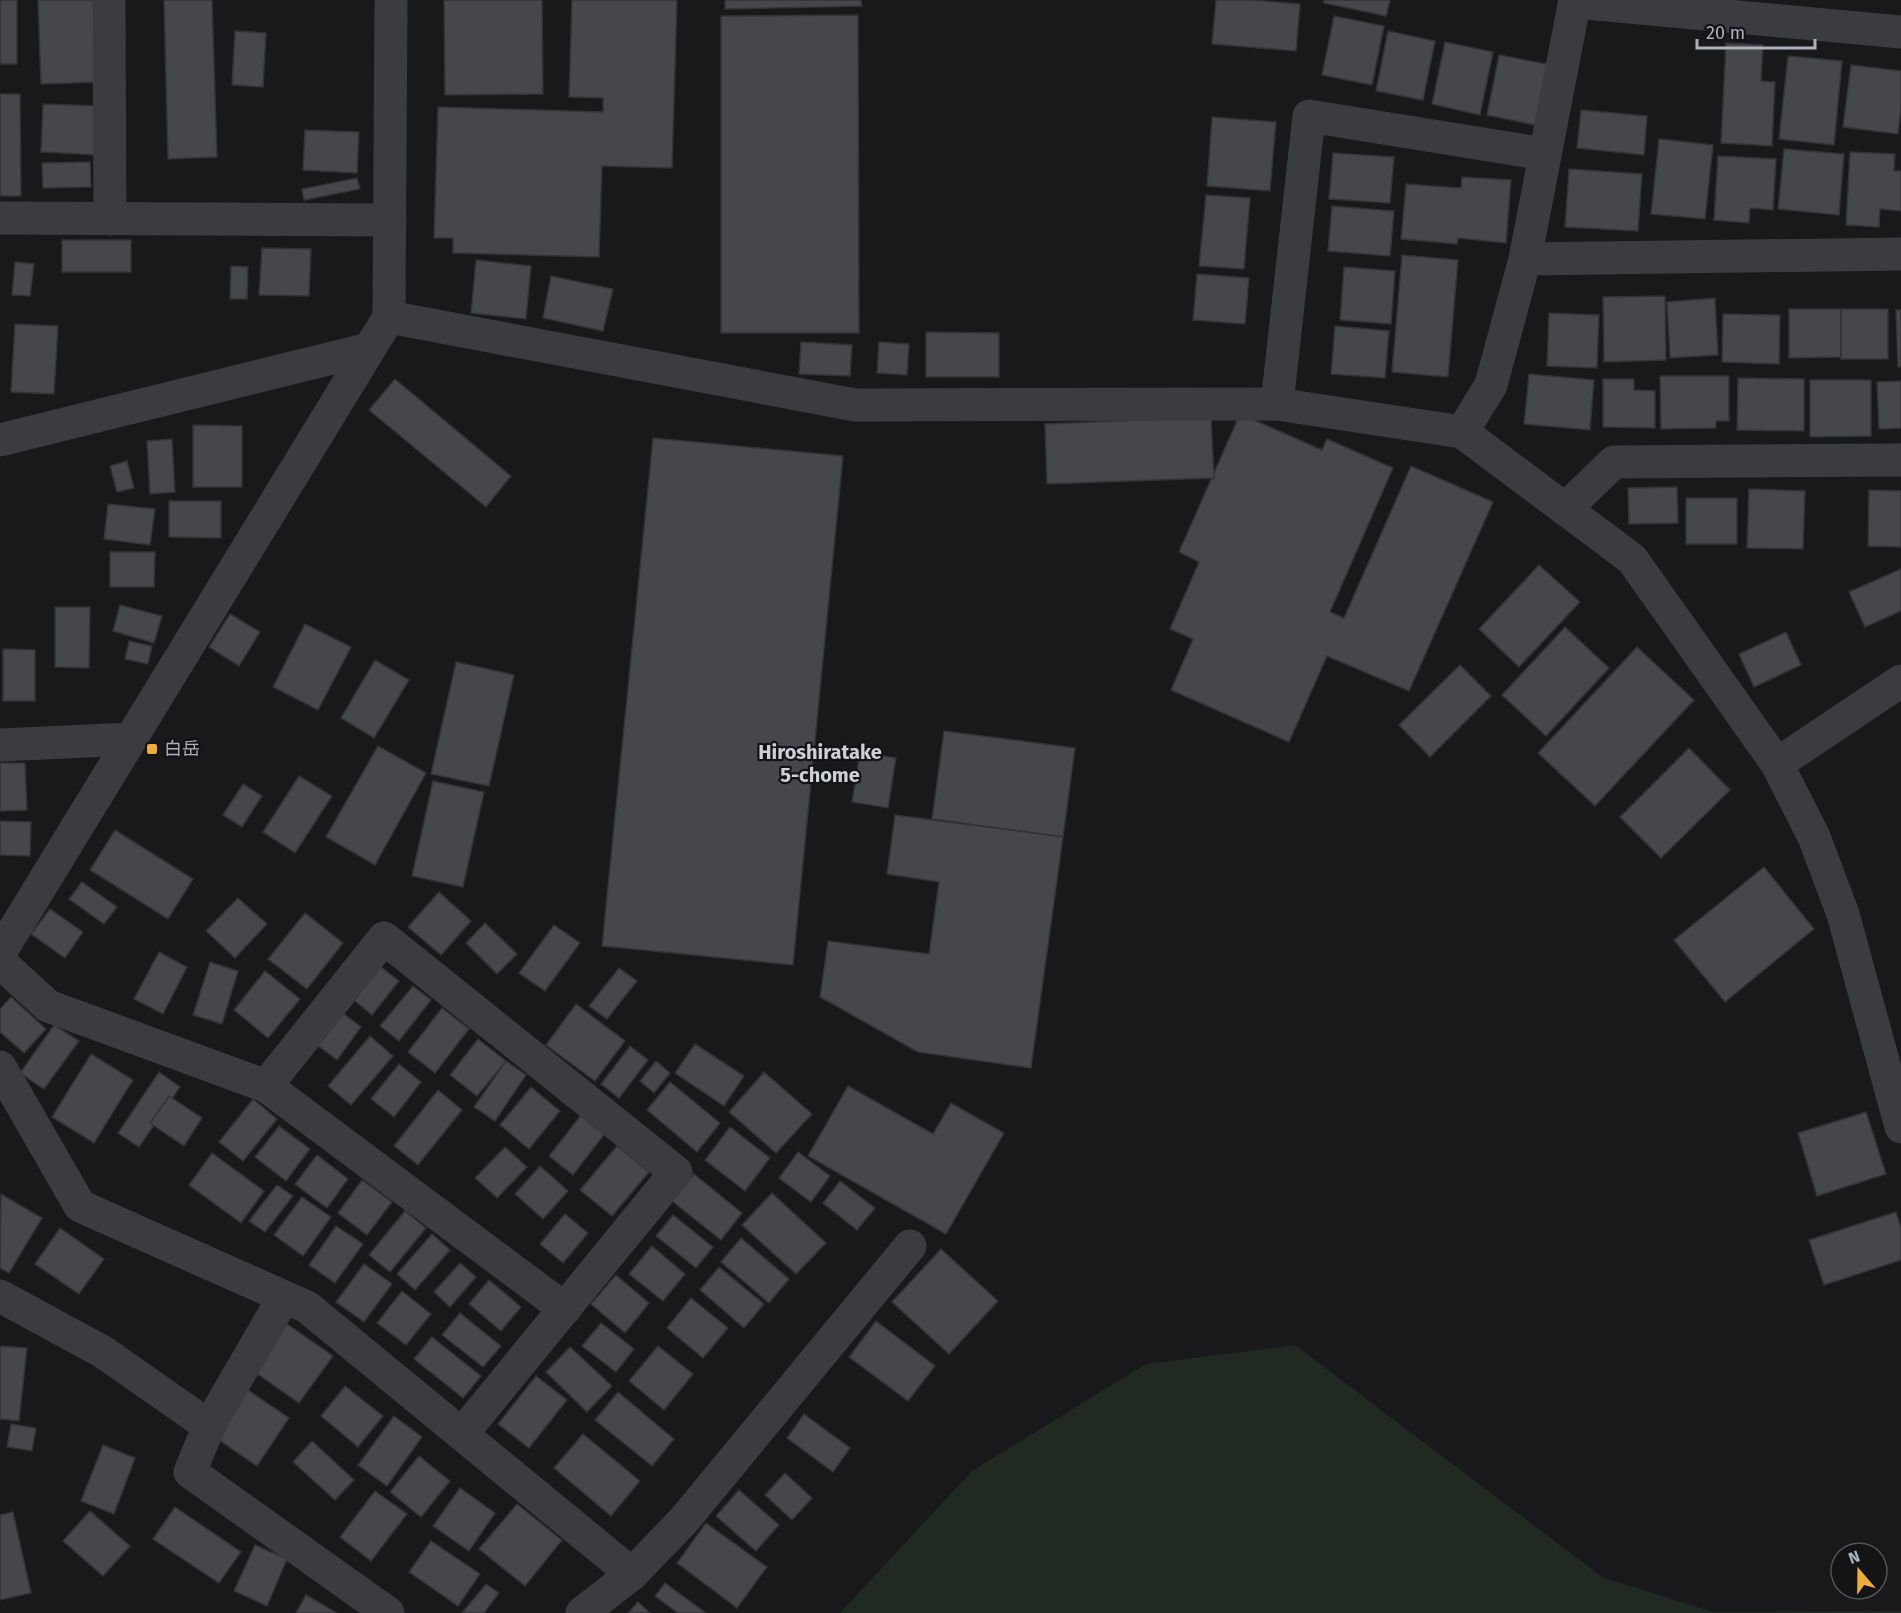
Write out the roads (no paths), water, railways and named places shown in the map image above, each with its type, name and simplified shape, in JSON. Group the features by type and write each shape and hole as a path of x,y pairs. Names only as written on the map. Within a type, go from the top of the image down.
{"street":[{"path":"109,0 110,219"},
{"path":"0,953 389,317 391,0"},
{"path":"1462,432 1491,385 1525,259 1575,1 1901,32"},
{"path":"1277,404 1309,116 1545,154"},
{"path":"0,218 390,220"},
{"path":"1525,259 1901,254"},
{"path":"389,317 855,405 1277,404 1462,432 1632,559 1777,764 1814,837 1843,914 1901,1127"},
{"path":"0,440 369,349"},
{"path":"1565,509 1614,462 1901,460"},
{"path":"1777,764 1901,681"},
{"path":"0,745 131,739"},
{"path":"266,1086 384,938 676,1172 462,1434"},
{"path":"0,962 48,1006 266,1086 565,1309"},
{"path":"0,1067 81,1206 307,1307 632,1574"},
{"path":"582,1613 632,1574 684,1520 910,1246"},
{"path":"0,1296 103,1352 209,1426"},
{"path":"284,1297 209,1426 190,1472 388,1613"}],"place":[{"name":"白岳","path":"152,749"}],"district":[{"name":"Hiroshiratake 5-chome","path":"820,764"}]}
